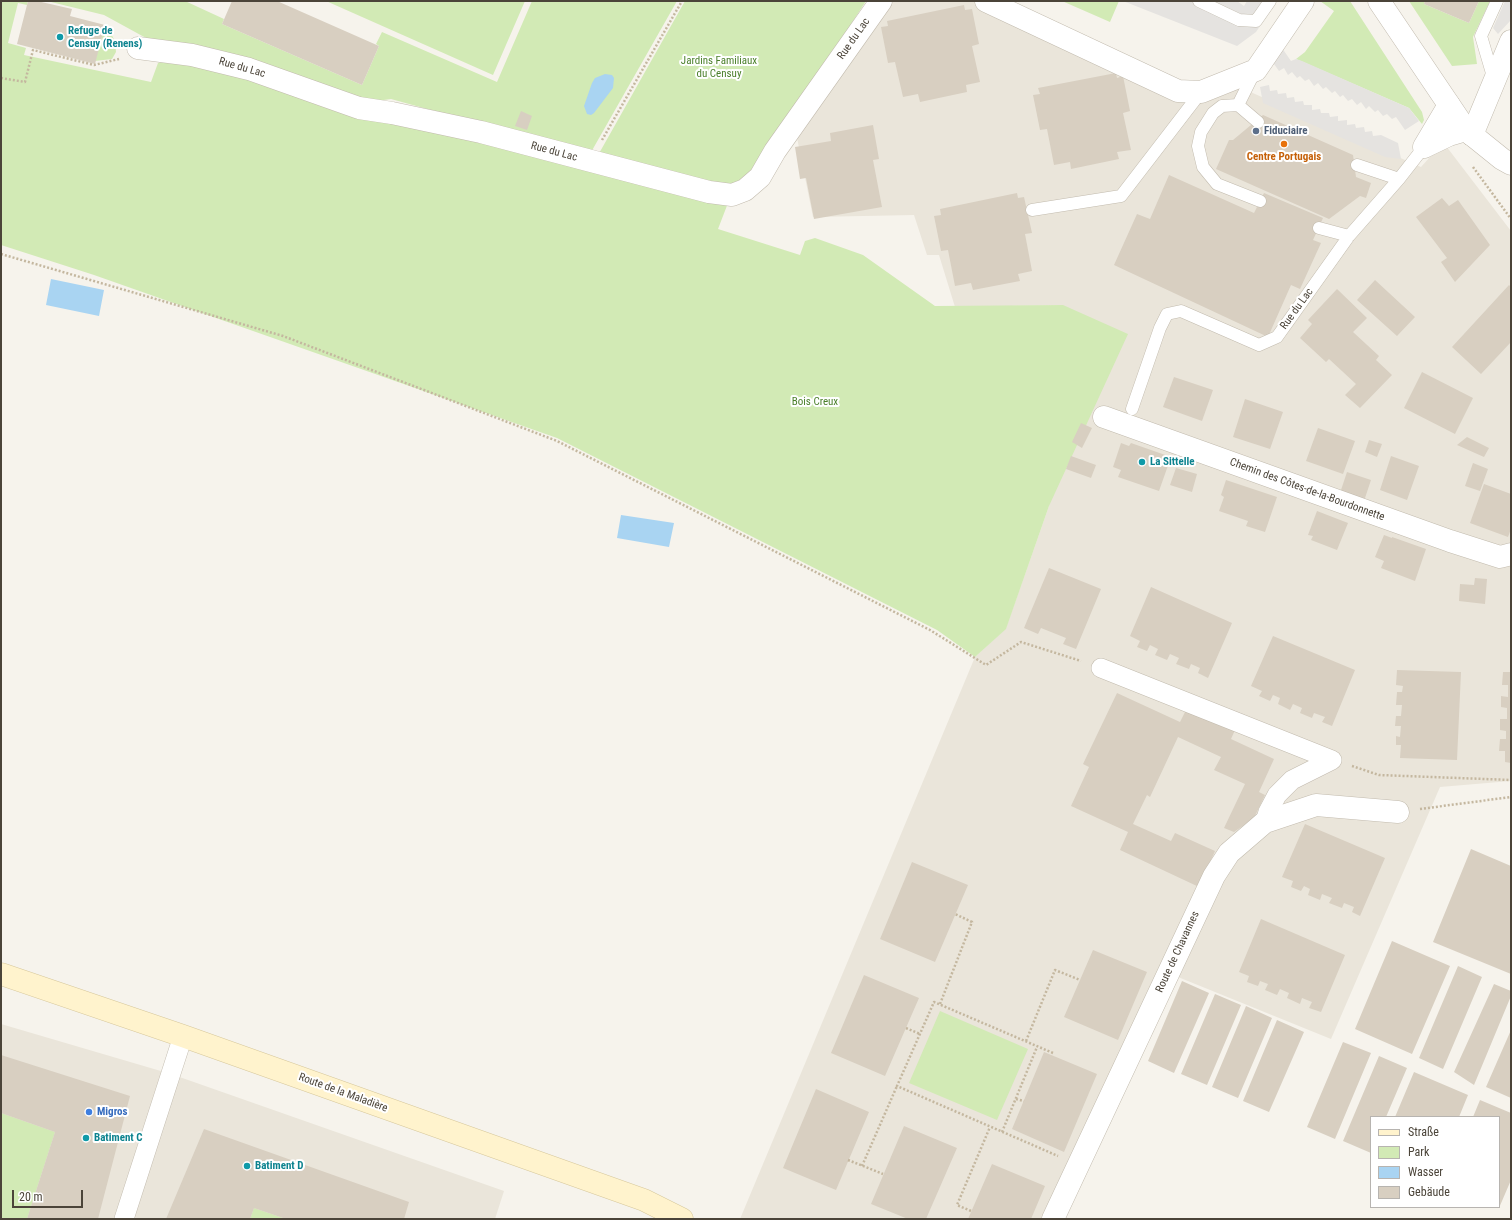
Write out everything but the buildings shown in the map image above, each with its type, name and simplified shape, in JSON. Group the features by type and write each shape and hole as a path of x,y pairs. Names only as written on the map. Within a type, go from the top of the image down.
{"main road":[{"name":"Route de la Maladière","path":"1,974 183,1036 644,1200 682,1219"}],"street":[{"name":"Rue du Lac","path":"138,48 192,55 249,69 359,108 392,113 481,132 709,192 732,195 745,190 760,177 775,151 880,1"},
{"path":"986,1 1178,92 1201,92 1256,70 1303,1"},
{"path":"1379,1 1469,132 1502,159 1511,164"},
{"path":"1469,132 1511,41"},
{"path":"1424,147 1449,105"},
{"path":"1424,147 1449,135 1469,132"},
{"name":"Chemin des Côtes-de-la-Bourdonnette","path":"1104,416 1450,541 1500,557 1511,554"},
{"path":"1100,668 1332,760"},
{"path":"1265,822 1268,812 1277,795 1292,780 1332,760"},
{"name":"Route de Chavannes","path":"1053,1219 1214,876 1228,853 1265,822 1316,805 1398,812"},
{"path":"124,1219 183,1036"}],"lane":[{"path":"1199,1 1239,20 1256,21 1270,1"},
{"path":"1494,80 1481,36 1497,1"},
{"path":"1238,105 1256,70"},
{"path":"1032,210 1121,196 1201,92"},
{"path":"1258,122 1238,105 1222,106 1213,112 1201,132 1198,146 1203,167 1217,184 1260,201"},
{"name":"Rue du Lac","path":"1132,409 1160,328 1167,314 1181,311 1259,345 1277,337 1349,236 1399,179 1424,147"},
{"path":"1357,165 1399,179"},
{"path":"1319,228 1349,236"}],"path":[{"path":"590,161 682,1"},
{"path":"1,78 26,82 33,50 94,65 116,61 138,48"},
{"path":"1,254 283,336 557,441 930,630 986,665 1021,642 1100,668"},
{"path":"1332,760 1379,775 1511,780"},
{"path":"1398,812 1511,797"},
{"path":"940,1004 972,922 955,914"},
{"path":"1026,1041 1055,970 1080,980"},
{"path":"862,1166 934,1002 1053,1053"},
{"path":"906,1028 920,1034"},
{"path":"1002,1132 1037,1047"},
{"path":"897,1086 1079,1165"},
{"path":"1016,1098 1024,1101"},
{"path":"971,1211 957,1205 990,1127"},
{"path":"848,1160 883,1174"}],"shaded area":[{"path":"875,1 1005,1 1187,89 1230,83 1421,167 1439,147 1446,146 1511,231 1511,781 1440,787 1331,1039 1178,977 1065,1219 740,1219 975,657 1006,628 1049,506 1063,305 955,307 939,255 927,255 914,215 813,217 793,118"},
{"path":"1123,1 1237,1 1244,6 1247,1 1277,1 1256,32 1237,46"},
{"path":"1505,1 1511,1 1511,20 1498,34 1493,28"},
{"path":"1282,48 1291,61 1296,59 1302,61 1409,108 1419,121 1405,130 1396,117 1392,119 1387,114 1383,116 1378,110 1375,112 1369,106 1366,109 1361,102 1357,105 1352,99 1348,101 1343,95 1340,97 1335,91 1332,93 1326,87 1323,89 1318,83 1314,86 1309,79 1305,81 1300,76 1297,78 1292,72 1288,75 1284,68 1279,71 1269,57"},
{"path":"1269,85 1270,91 1277,90 1278,94 1286,93 1287,98 1294,97 1295,102 1303,101 1304,105 1312,105 1312,110 1320,109 1321,113 1329,113 1330,117 1338,116 1338,121 1347,120 1347,125 1355,124 1356,128 1364,127 1365,132 1372,131 1373,136 1381,135 1398,143 1401,159 1385,157 1263,103 1260,87"},
{"path":"1,1024 171,1074 504,1191 495,1219 1,1219"}],"green space":[{"name":"Bois Creux","path":"1,1 28,1 27,5 18,3 8,43 26,48 24,55 151,82 158,63 169,59 185,61 446,133 728,203 718,229 800,255 805,241 815,238 863,255 935,306 1063,305 1128,334 1049,506 1006,629 975,657 937,630 557,438 94,275 1,245"},
{"path":"47,1 185,1 224,19 222,24 362,85 379,46 376,44 382,32 497,82 532,1 677,1 590,154 391,99 361,103 213,52 146,38 104,15"},
{"path":"326,1 525,1 493,75"},
{"name":"Jardins Familiaux du Censuy","path":"685,1 866,1 813,83 748,176 731,187 597,157"},
{"path":"1062,1 1119,1 1110,22"},
{"path":"1320,1 1350,1 1422,112 1424,120 1422,124 1409,108 1296,59 1305,52 1334,11"},
{"path":"1409,1 1425,1 1424,4 1469,23 1479,1 1490,1 1473,37 1477,64 1452,66"},
{"path":"104,29 111,33 115,42 116,52 112,59 95,61"},
{"path":"940,1011 1028,1049 997,1120 909,1083"},
{"path":"1,1113 55,1132 27,1219 1,1219"},
{"path":"254,1208 286,1219 250,1219"}],"water":[{"path":"605,74 612,75 614,78 613,88 594,113 591,115 587,114 584,106 592,83 595,78"},
{"path":"51,279 104,290 99,316 46,305"},
{"path":"621,515 674,523 669,547 617,538"}],"place":[{"name":"Refuge de Censuy (Renens)","path":"60,37"},
{"name":"Fiduciaire","path":"1256,131"},
{"name":"Centre Portugais","path":"1284,144"},
{"name":"La Sittelle","path":"1142,462"},
{"name":"Migros","path":"89,1112"},
{"name":"Batiment C","path":"86,1138"},
{"name":"Batiment D","path":"247,1166"}]}
